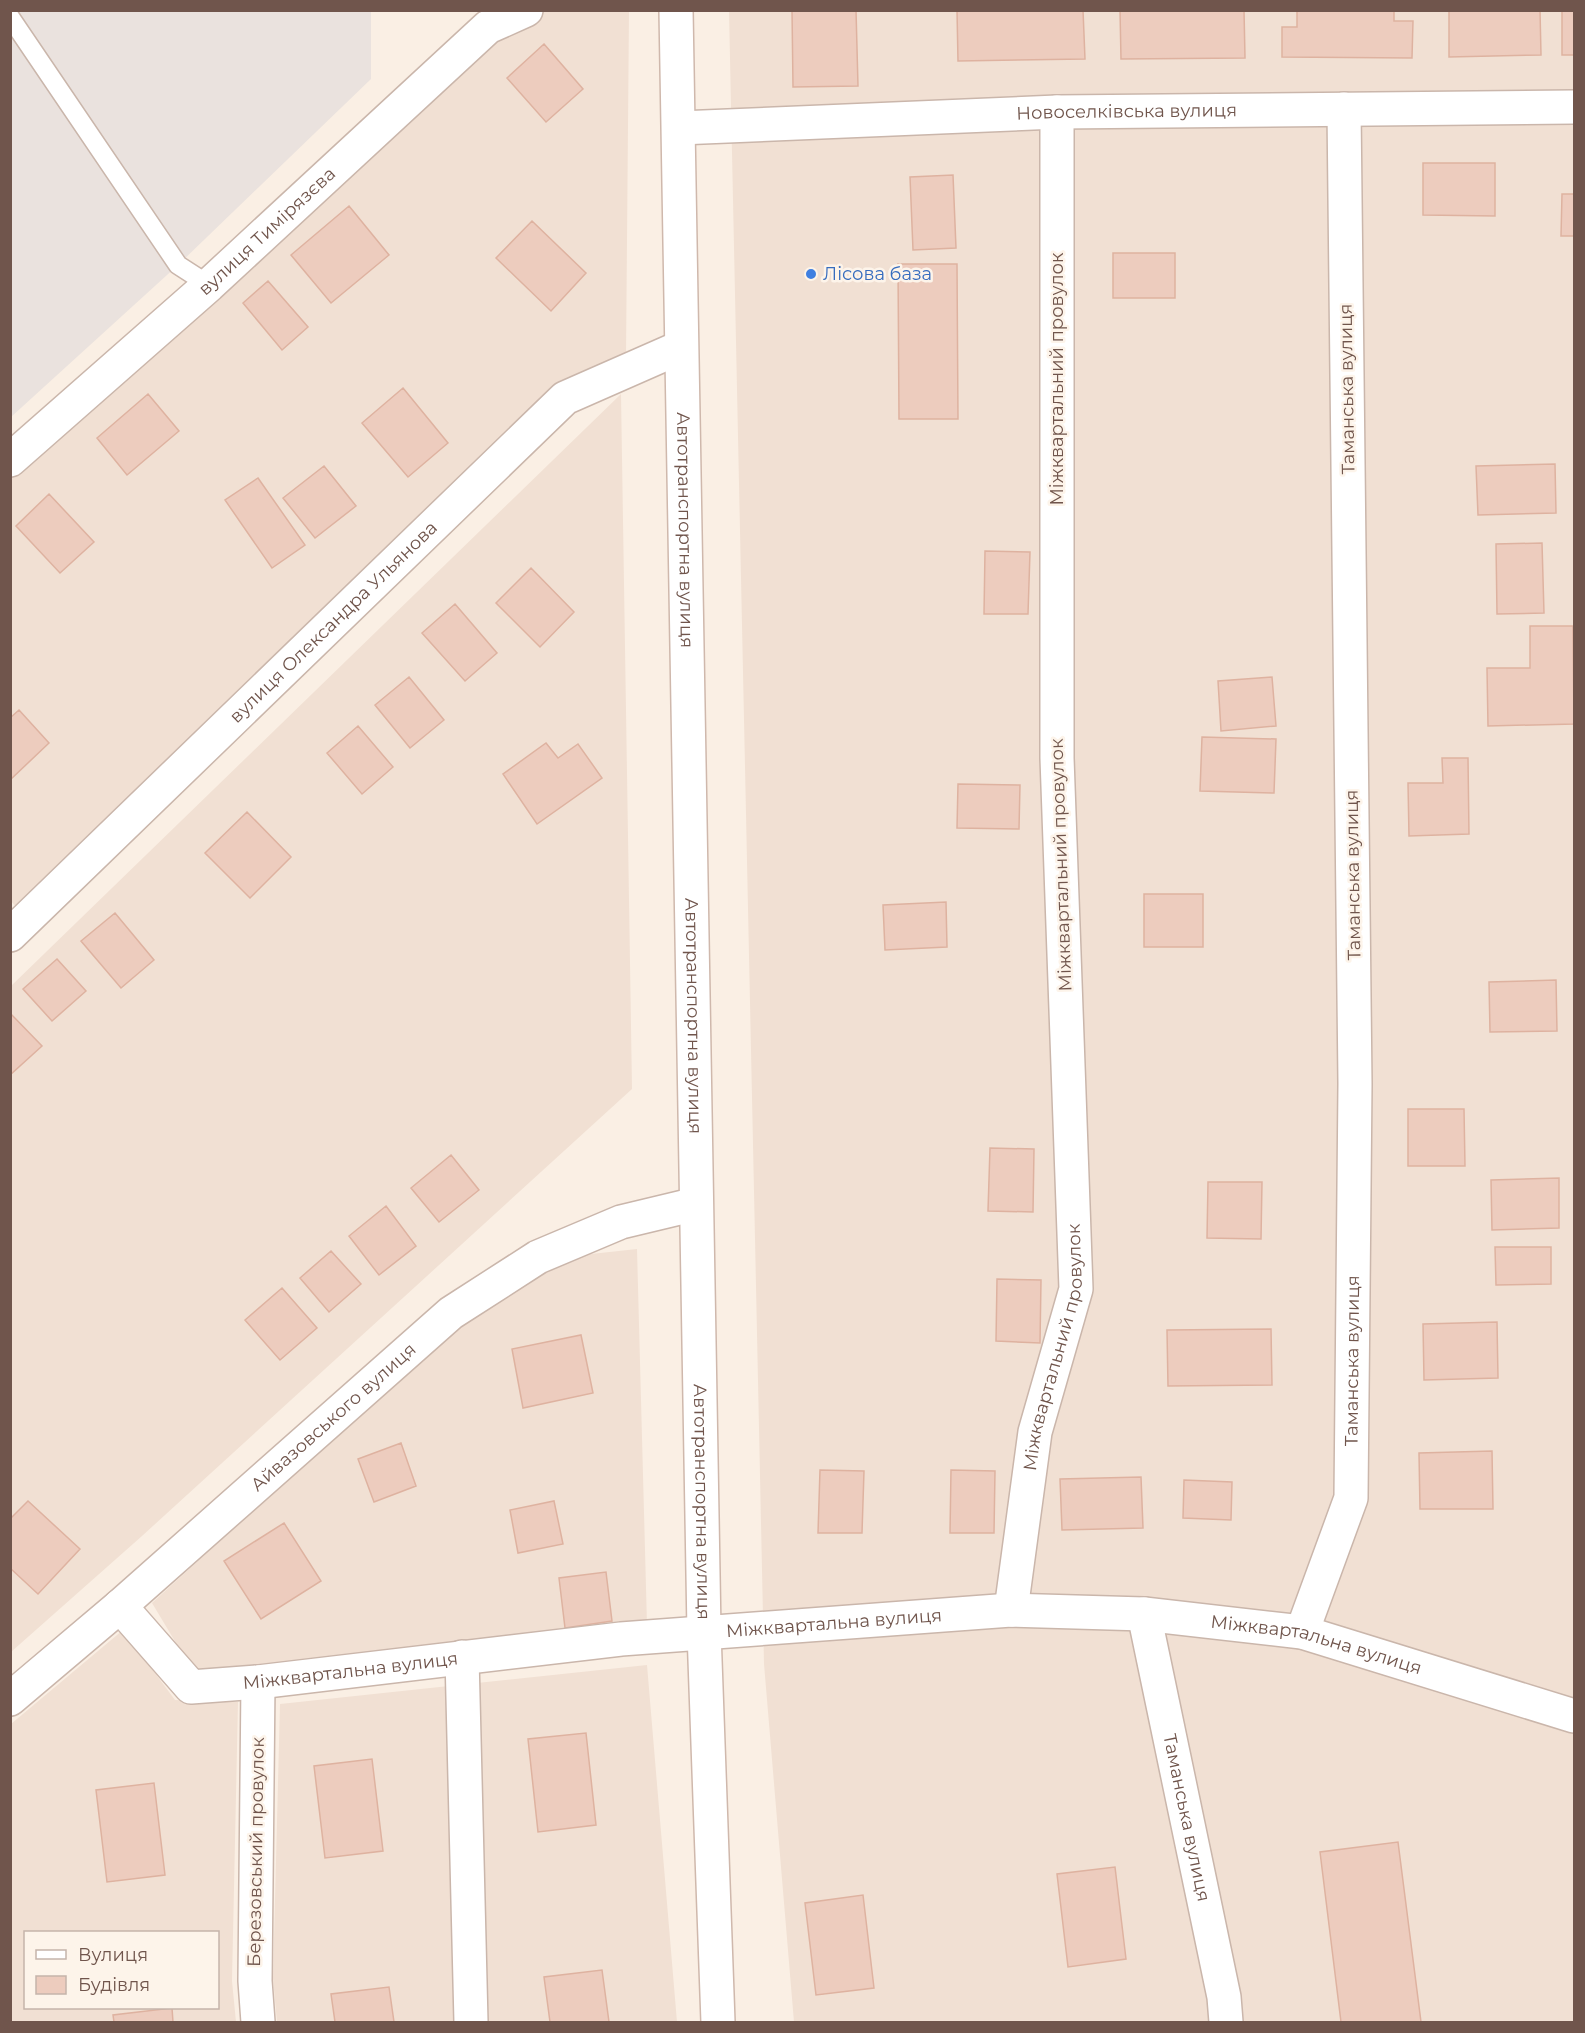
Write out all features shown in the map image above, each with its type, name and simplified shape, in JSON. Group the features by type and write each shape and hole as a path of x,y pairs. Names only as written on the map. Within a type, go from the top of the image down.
{"street":[{"name":"вулиця Тимірязєва","path":"10,460 209,285 488,27 526,10"},
{"name":"Автотранспортна вулиця","path":"676,10 704,1632 718,2022"},
{"name":"Новоселківська вулиця","path":"679,128 1057,112 1575,107"},
{"name":"Таманська вулиця","path":"1302,1632 1351,1498 1355,1084 1344,109"},
{"name":"Міжквартальний провулок","path":"1011,1610 1035,1432 1076,1289 1057,758 1057,112"},
{"name":"вулиця Олександра Ульянова","path":"15,919 565,398 681,347"},
{"name":"Айвазовського вулиця","path":"10,1699 120,1606 451,1314 538,1257 621,1222 696,1204"},
{"name":"Міжквартальна вулиця","path":"120,1606 191,1687 258,1682 621,1639 1011,1610 1144,1614 1302,1632 1575,1716"},
{"name":"Таманська вулиця","path":"1144,1614 1224,1997 1226,2022"},
{"path":"462,1657 471,2022"},
{"name":"Березовський провулок","path":"258,1682 255,1981 258,2022"}],"lane":[{"path":"10,17 178,265 209,285"}],"shaded area":[{"path":"11,11 371,11 371,79 178,265 11,417"},
{"path":"543,11 629,11 626,356 25,917 10,900 10,460 490,30"},
{"path":"729,11 1574,11 1574,2022 794,2022 764,1664"},
{"path":"621,394 632,1089 142,1536 11,1652 11,986"},
{"path":"637,1249 647,1625 204,1673 185,1658 152,1603 393,1383 507,1290 582,1255"},
{"path":"123,1630 175,1700 238,1702 232,1981 236,2022 11,2022 11,1724"},
{"path":"647,1665 677,2022 277,2022 273,1979 280,1704"}],"building":[{"path":"792,10 856,10 858,86 793,87"},
{"path":"957,10 1083,10 1085,59 958,61"},
{"path":"1120,10 1244,10 1245,58 1121,59"},
{"path":"1297,10 1394,10 1394,21 1413,21 1412,58 1282,57 1282,27 1297,27"},
{"path":"1449,10 1540,10 1541,55 1449,57"},
{"path":"1562,10 1574,10 1574,55 1562,55"},
{"path":"544,44 583,89 546,122 507,78"},
{"path":"1423,163 1495,163 1495,216 1423,215"},
{"path":"953,175 956,248 913,250 910,177"},
{"path":"1562,194 1574,194 1574,236 1561,236"},
{"path":"349,206 389,255 331,303 291,255"},
{"path":"532,221 586,273 551,311 496,258"},
{"path":"1113,253 1175,253 1175,298 1113,298"},
{"path":"898,264 957,264 958,419 899,419"},
{"path":"268,281 308,327 282,350 243,303"},
{"path":"403,388 448,443 408,477 362,423"},
{"path":"148,394 179,431 127,475 97,438"},
{"path":"1555,464 1556,513 1478,515 1476,466"},
{"path":"324,466 356,506 315,538 283,498"},
{"path":"258,478 305,545 272,568 225,500"},
{"path":"49,494 94,542 60,573 16,526"},
{"path":"1542,543 1544,613 1497,614 1496,544"},
{"path":"985,551 1030,552 1028,614 984,614"},
{"path":"531,568 574,612 540,647 496,603"},
{"path":"455,604 497,653 465,681 422,633"},
{"path":"1530,626 1573,626 1574,724 1488,726 1487,668 1530,668"},
{"path":"409,677 444,720 410,748 375,705"},
{"path":"1272,677 1276,726 1221,731 1218,681"},
{"path":"19,710 49,743 10,780 10,718"},
{"path":"358,726 393,767 362,794 327,753"},
{"path":"1202,737 1276,739 1274,793 1200,791"},
{"path":"546,743 558,758 578,744 602,778 537,824 503,774"},
{"path":"1442,758 1468,758 1469,834 1409,836 1408,783 1443,783"},
{"path":"958,784 1020,785 1019,829 957,828"},
{"path":"247,812 291,857 250,898 205,853"},
{"path":"1144,894 1203,894 1203,947 1144,947"},
{"path":"946,902 947,947 885,950 883,905"},
{"path":"115,913 154,960 121,988 81,941"},
{"path":"57,959 86,991 52,1021 23,989"},
{"path":"1556,980 1557,1031 1490,1032 1489,982"},
{"path":"10,1013 42,1046 10,1075"},
{"path":"1408,1109 1464,1109 1465,1166 1408,1166"},
{"path":"990,1148 1034,1149 1033,1212 988,1211"},
{"path":"451,1155 479,1190 439,1222 411,1188"},
{"path":"1559,1178 1559,1228 1492,1230 1491,1180"},
{"path":"1208,1182 1262,1182 1261,1239 1207,1238"},
{"path":"386,1206 416,1246 379,1275 349,1236"},
{"path":"1495,1247 1551,1247 1551,1284 1496,1285"},
{"path":"331,1251 361,1284 329,1312 300,1278"},
{"path":"997,1279 1041,1280 1040,1343 996,1341"},
{"path":"282,1288 317,1328 280,1360 245,1320"},
{"path":"1497,1322 1498,1378 1424,1380 1423,1324"},
{"path":"1271,1329 1272,1385 1168,1386 1167,1330"},
{"path":"581,1335 593,1393 523,1408 512,1349"},
{"path":"401,1443 416,1486 374,1502 358,1459"},
{"path":"1492,1451 1493,1509 1420,1509 1419,1453"},
{"path":"820,1470 864,1471 862,1533 818,1533"},
{"path":"951,1470 995,1471 994,1533 950,1533"},
{"path":"1141,1477 1143,1528 1062,1530 1060,1479"},
{"path":"1184,1480 1232,1482 1231,1520 1183,1518"},
{"path":"28,1501 80,1549 38,1594 10,1568 10,1519"},
{"path":"554,1501 563,1544 518,1553 510,1510"},
{"path":"284,1523 321,1581 261,1619 224,1561"},
{"path":"606,1572 612,1621 565,1628 559,1578"},
{"path":"586,1733 596,1825 538,1832 528,1739"},
{"path":"372,1759 383,1851 325,1858 314,1766"},
{"path":"154,1783 165,1875 107,1882 96,1790"},
{"path":"1398,1842 1421,2022 1341,2022 1320,1852"},
{"path":"1115,1867 1126,1959 1068,1967 1057,1874"},
{"path":"863,1895 874,1988 816,1995 805,1903"},
{"path":"602,1970 609,2022 550,2022 544,1977"},
{"path":"389,1987 394,2022 335,2022 331,1994"},
{"path":"172,2009 173,2022 114,2022 113,2015"}],"place":[{"name":"Лісова база","path":"811,274"}]}
